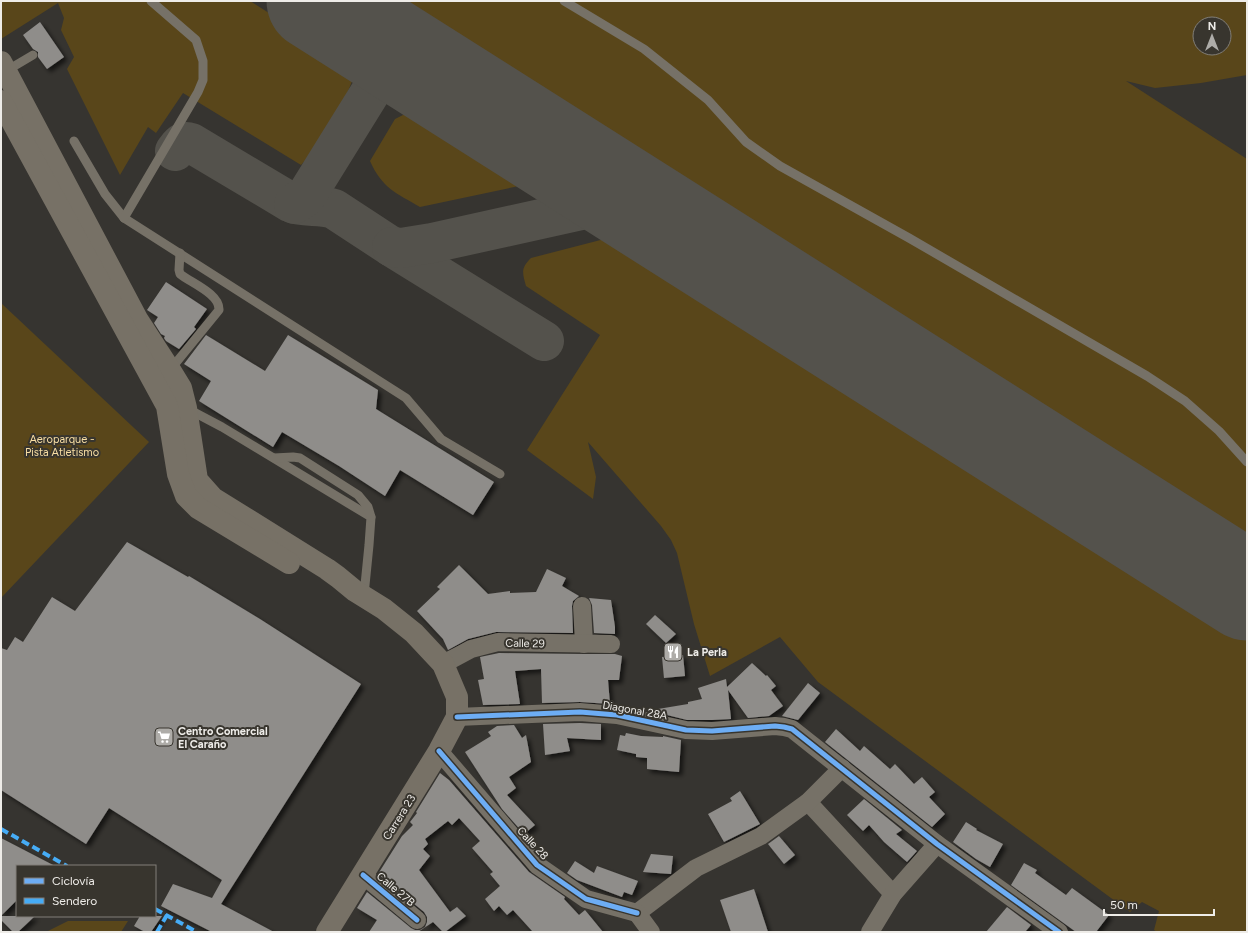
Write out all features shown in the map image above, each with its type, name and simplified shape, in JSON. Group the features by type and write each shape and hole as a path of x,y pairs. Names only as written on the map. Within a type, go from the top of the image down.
{"main road":[{"path":"3,69 137,319 181,388 186,408 197,480 213,498 327,569 359,594 384,609 414,633 443,664 457,707"},
{"path":"1,101 167,406 178,474 186,496 198,508 318,580 359,594"},
{"name":"Carrera 23","path":"331,931 438,751 457,707"}],"street":[{"path":"582,606 584,644"},
{"name":"Calle 29","path":"443,664 471,649 498,642 611,644"},
{"name":"Diagonal 28A","path":"457,707 617,715 686,730 712,731 784,727 792,729 842,768"},
{"name":"Calle 28","path":"438,751 538,865 586,899 637,913"},
{"path":"651,932 637,913 696,868 760,836 808,802 842,768 937,844 1059,932"},
{"path":"808,802 893,894"},
{"path":"870,932 893,894 937,844"},
{"name":"Calle 27B","path":"363,875 417,920"}],"lane":[{"path":"124,218 198,92 203,80 203,61 196,40 151,1"},
{"path":"564,1 644,49 708,100 746,142 780,166 916,242 1147,376 1185,402 1219,431 1247,462"},
{"path":"3,69 33,55"},
{"path":"74,141 105,194 124,218 406,398 441,439 500,474"},
{"path":"170,370 219,310 218,303 211,295 180,274 180,253"},
{"path":"186,408 274,458 371,517"},
{"path":"274,458 300,458 358,495 368,507 371,517 369,551 359,594"}],"green space":[{"path":"1,1 250,1 357,69 345,98 330,126 317,147 301,165 183,93 156,133 148,127 120,175 67,69 74,57 61,30 64,18 58,3 1,39"},
{"path":"392,1 1247,1 1247,75 1201,83 1155,88 1126,81 1247,159 1247,539"},
{"path":"405,114 519,186 420,207 390,189 380,178 370,161 395,119"},
{"path":"616,236 1247,631 1247,932 1157,932 1154,930 1159,911 1142,902 1130,912 818,682 780,637 710,676 694,624 677,553 671,540 661,526 588,442 596,477 593,499 527,450 600,335 526,286 523,274 525,265 531,258"},
{"name":"Aeroparque - Pista Atletismo","path":"1,303 149,442 1,598"},
{"path":"68,921 128,921 121,932 46,932"}],"building":[{"path":"40,22 64,57 47,69 38,57 38,52 33,49 23,35"},
{"path":"166,282 207,309 194,327 196,329 179,349 166,341 164,338 165,336 161,334 154,323 158,317 147,310"},
{"path":"206,335 265,371 288,335 378,390 376,409 494,482 473,515 400,470 385,496 339,466 282,432 273,447 199,401 211,381 184,364"},
{"name":"Centro Comercial El Caraño","path":"127,542 188,577 189,576 260,619 361,684 221,904 274,932 212,932 161,906 173,884 212,898 222,880 109,808 86,844 1,790 1,648 7,650 15,637 23,642 52,597 75,611"},
{"path":"459,565 488,594 510,591 510,593 536,592 547,569 566,578 562,586 579,596 573,601 572,606 573,633 496,632 468,639 448,650 443,639 417,611 440,589 437,587"},
{"path":"589,598 611,600 615,634 594,633 592,605"},
{"path":"655,615 676,634 666,643 646,624"},
{"path":"499,653 615,654 622,656 619,680 608,680 610,704 580,702 542,703 541,669 515,671 520,704 483,705 478,680 484,679 480,657"},
{"path":"683,655 685,676 664,678 662,657"},
{"path":"752,663 766,676 767,675 776,686 771,690 783,706 769,716 748,718 728,690 731,719 687,720 659,713 658,709 688,704 688,702 702,699 698,688 726,679 727,687"},
{"path":"808,683 820,693 798,720 782,716"},
{"path":"543,724 601,724 601,740 567,738 570,751 545,755"},
{"path":"514,725 522,738 526,735 531,762 509,777 516,788 507,795 535,825 524,834 502,809 465,752 491,736 488,732 497,726"},
{"path":"836,729 860,751 864,746 890,769 895,764 914,784 922,777 935,792 929,797 945,814 932,827 825,742"},
{"path":"626,733 641,736 663,736 681,740 679,772 647,769 647,758 636,757 636,754 617,750 620,735 625,736"},
{"path":"440,773 449,780 529,872 565,897 564,899 579,915 585,910 603,932 533,932 513,910 507,915 499,906 494,911 485,899 500,886 490,874 493,872 472,848 480,841 459,818 452,825 448,821 425,839 428,844 423,849 430,856 419,870 450,912 457,907 466,916 445,932 443,932 433,922 418,932 369,932 377,920 357,908 367,892 411,928 420,930 425,927 427,917 424,912 378,874 402,836 413,825 410,822 417,813 416,812"},
{"path":"740,791 760,824 724,842 708,814 732,801 730,798"},
{"path":"864,799 902,830 896,834 917,851 907,862 884,842 869,825 863,831 847,815"},
{"path":"966,822 977,829 976,830 1003,844 990,867 976,859 953,842"},
{"path":"779,836 795,855 784,864 768,844"},
{"path":"1,838 53,865 16,865 16,901 1,916"},
{"path":"651,854 673,856 671,874 643,872"},
{"path":"575,861 594,873 597,866 638,881 632,895 624,892 622,897 577,880 567,873"},
{"path":"1024,863 1037,870 1035,873 1066,895 1072,888 1109,915 1096,932 1076,932 1011,885"},
{"path":"754,889 768,932 731,932 720,900"},
{"path":"1007,907 1031,925 1025,932 986,932"},
{"path":"1,916 34,917 18,932 13,932 1,920"},
{"path":"162,916 151,932 145,932 134,926 139,917"}],"taxiway":[{"path":"294,204 306,196 373,88 375,79 374,57 369,43 360,29"},
{"path":"373,88 381,82 402,73 416,72 434,75"},
{"path":"175,151 183,143 191,143 290,202 301,205 334,209 392,247 544,341"},
{"path":"555,152 565,167 568,176 569,193 567,201 562,209 555,215"},
{"path":"392,247 401,248 432,243 604,205 617,204 652,213"}],"runway":[{"path":"316,1 1247,591"}],"marked path":[{"path":"1,829 65,865"},
{"path":"156,910 197,932"},
{"path":"157,932 167,915"}],"cycle path":[{"path":"457,717 580,712 617,715 686,730 712,731 775,726 792,729 937,844 1059,932"},
{"path":"439,751 537,865 586,899 637,913"},
{"path":"363,875 417,920"}],"place":[{"name":"La Perla","path":"673,652"},
{"name":"Centro Comercial El Caraño","path":"164,737"}]}
